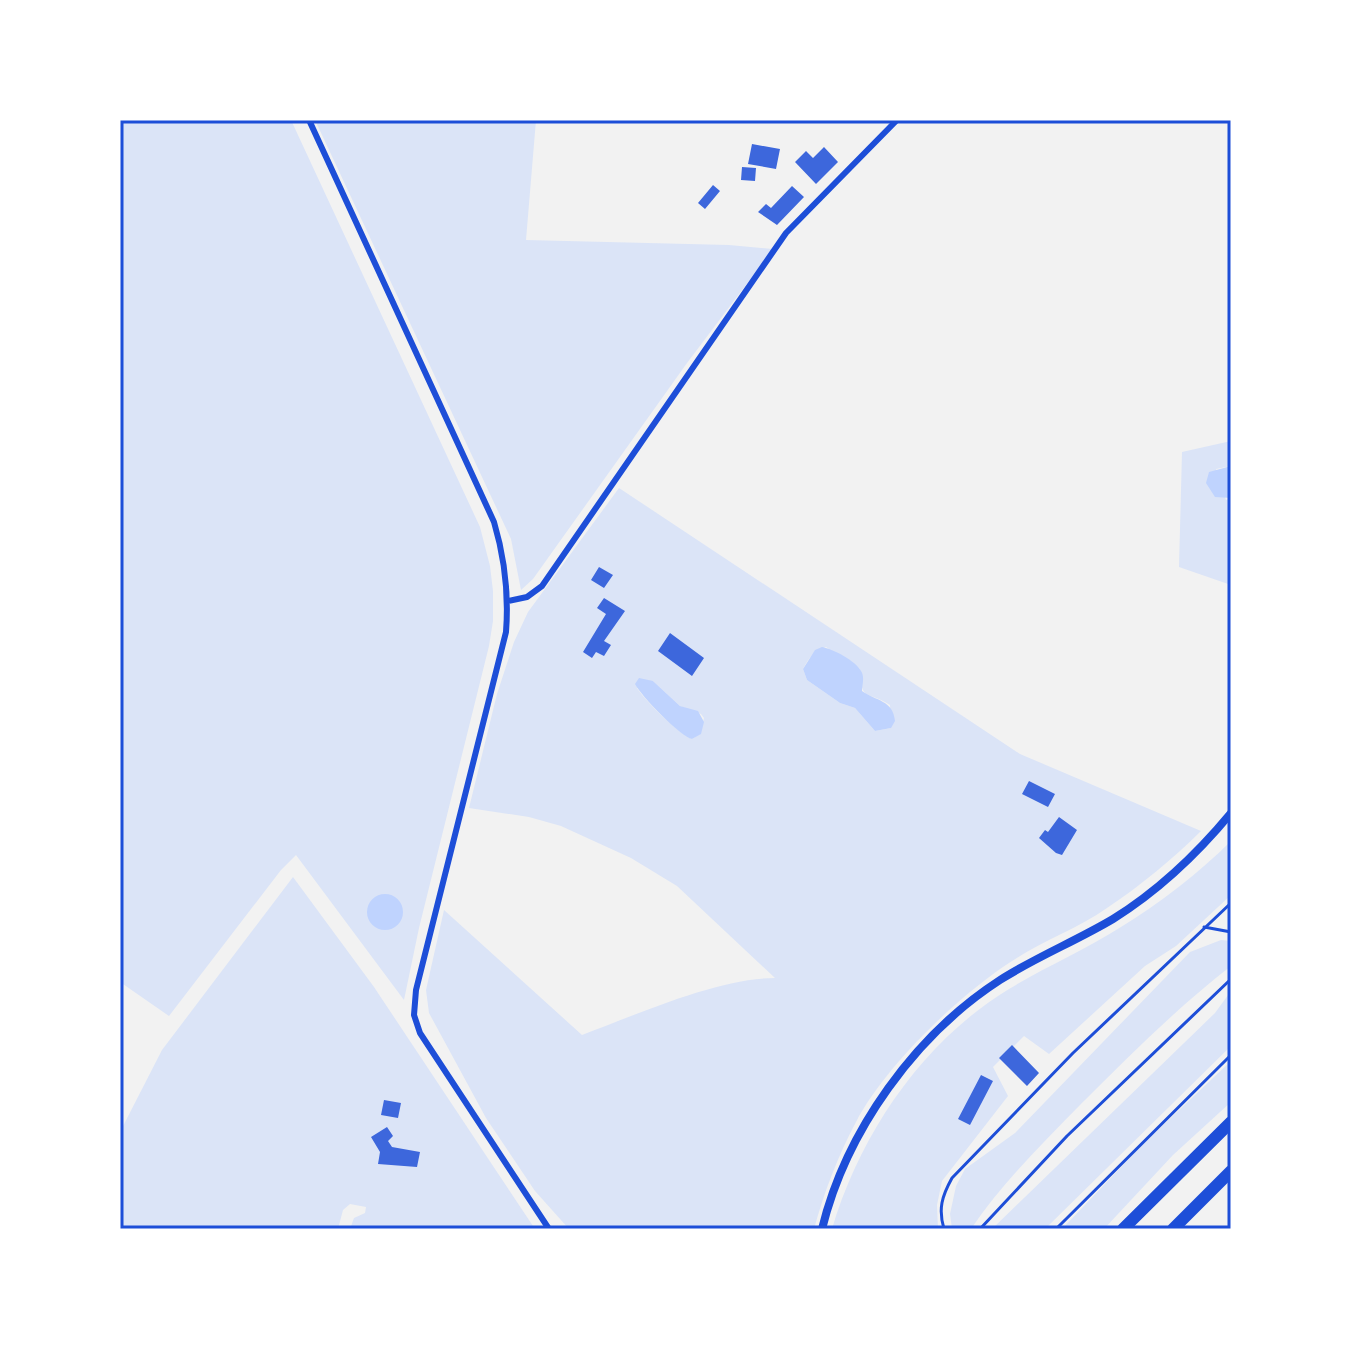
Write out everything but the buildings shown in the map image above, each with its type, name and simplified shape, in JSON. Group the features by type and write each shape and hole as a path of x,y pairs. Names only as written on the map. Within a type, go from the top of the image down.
{"highway":[{"path":"1123,1229 1231,1122"},
{"path":"1173,1229 1231,1171"}],"street":[{"path":"309,120 494,522 504,557 508,601 506,632 416,990 414,1015 420,1033 549,1229"},
{"path":"508,601 527,597 542,586 786,233 897,120"},
{"path":"822,1229 842,1172 874,1111 909,1062 936,1033 998,982 1045,953 1110,920 1150,894 1194,855 1231,813"}],"lane":[{"path":"944,1229 940,1215 942,1197 952,1178 1073,1053 1231,903"},
{"path":"1204,927 1231,932"},
{"path":"980,1229 1067,1136 1231,979"},
{"path":"1056,1229 1231,1055"}],"shaded area":[{"path":"120,120 291,120 480,527 493,591 489,646 404,1000 296,855 281,870 169,1016 120,982"},
{"path":"315,120 536,120 526,240 773,249 687,363 533,579 521,590 511,539"},
{"path":"1231,441 1231,466 1216,469 1226,500 1231,498 1231,585 1179,567 1182,452"},
{"path":"619,488 1020,754 1201,831 1168,862 1119,900 991,975 925,1033 885,1078 856,1122 832,1174 814,1229 569,1229 535,1191 486,1118 429,1013 426,990 444,910 582,1035 704,990 775,978 677,886 631,858 561,826 529,817 469,808 497,694 514,642 528,612","holes":["826,647 860,669 862,687 867,694 890,705 891,728 875,731 855,708 840,703 807,680 803,669 809,658","653,681 680,706 701,714 704,718 700,734 692,739 678,730 637,688"]},
{"path":"1231,841 1231,895 1176,946 1145,966 1049,1054 1024,1036 993,1067 1008,1096 942,1181 937,1205 938,1229 832,1229 859,1159 878,1125 899,1093 949,1035 1009,989 1150,908"},
{"path":"293,877 374,987 535,1229 350,1229 354,1218 365,1213 366,1207 350,1204 343,1210 338,1229 120,1229 120,1132 162,1050"},
{"path":"1221,940 1231,941 1231,966 1172,1015 1081,1104 1009,1180 971,1229 952,1229 950,1214 956,1186 965,1169 1015,1133 1190,952"},
{"path":"1231,991 1231,1046 1045,1229 992,1229 1215,1013"},
{"path":"1231,1061 1231,1102 1173,1155 1104,1229 1062,1229 1143,1144"}],"water":[{"path":"1231,466 1231,498 1215,497 1206,483 1209,472"},
{"path":"822,647 844,656 858,667 863,676 862,691 883,702 894,714 895,721 891,728 875,731 855,708 840,703 807,680 803,669 815,650"},
{"path":"639,678 653,681 680,706 698,711 704,722 701,734 692,739 671,724 639,690 635,684"},
{"path":"385,894 398,899 403,912 398,925 385,930 372,925 367,912 372,899"}]}
